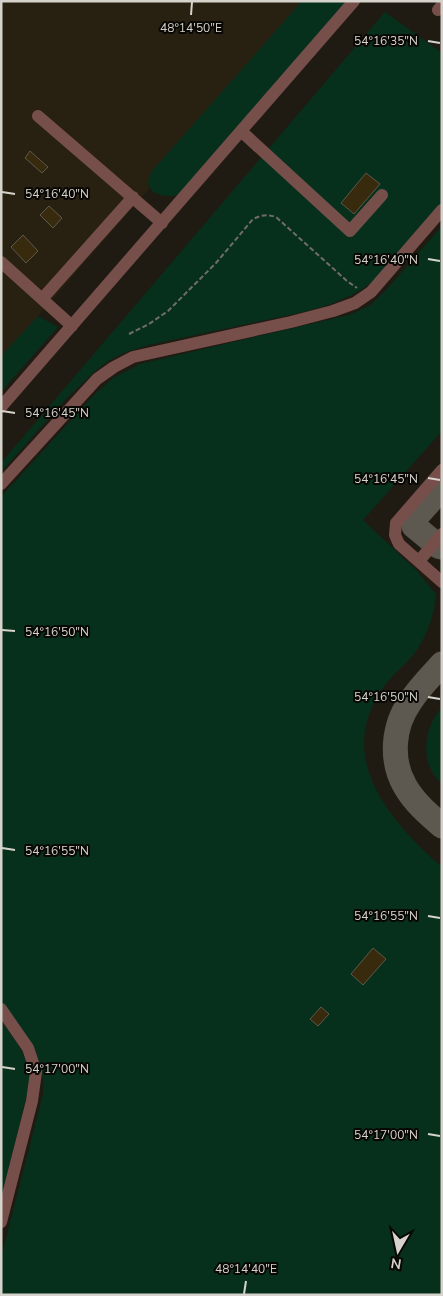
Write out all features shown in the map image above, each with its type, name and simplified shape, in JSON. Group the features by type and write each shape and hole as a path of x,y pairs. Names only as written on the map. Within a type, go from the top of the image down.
{"street":[{"path":"1,407 354,1"},
{"path":"38,116 162,223"},
{"path":"241,131 350,231 382,195"},
{"path":"42,300 133,197"},
{"path":"1,484 97,379 114,367 133,357 333,312 355,303 371,292 442,210"},
{"path":"2,264 72,326"},
{"path":"441,579 399,544 395,536 396,522 442,470"},
{"path":"419,562 442,534"},
{"path":"1,1009 14,1025 28,1048 36,1072 32,1101 1,1222"}],"path":[{"path":"129,334 149,324 168,311 216,263 253,218 268,214 276,217 347,281 367,295"}],"shaded area":[{"path":"1,1 313,1 1,356"}],"green space":[{"path":"302,1 348,1 181,194 167,196 153,191 148,183 152,171"},
{"path":"385,12 442,53 442,203 373,282 354,294 308,311 149,345 126,352 110,360 95,371 67,398 1,472 1,463"},
{"path":"442,226 442,431 363,520 416,570 436,594 432,618 423,640 414,654 385,685 370,711 364,736 366,761 374,785 387,807 403,829 442,867 442,1295 1,1295 1,1258 43,1094 43,1080 37,1055 25,1033 1,1001 1,497 93,396 113,378 140,364 349,315 371,305"},
{"path":"38,316 58,327 1,392 1,356"},
{"path":"442,707 442,784 430,767 426,746 431,726"},
{"path":"1,1021 21,1050 27,1064 30,1082 1,1201"}],"building":[{"path":"30,151 48,167 42,173 25,158"},
{"path":"366,173 380,184 354,214 341,203"},
{"path":"49,206 62,218 53,228 40,215"},
{"path":"23,235 38,251 26,263 11,247"},
{"path":"373,948 386,959 363,985 351,974"},
{"path":"321,1007 329,1014 318,1026 310,1019"}],"taxiway":[{"path":"442,488 414,519 414,526 438,546 442,547"},
{"path":"442,664 425,682 404,711 397,732 396,743 397,765 405,786 417,803 442,826"}]}
